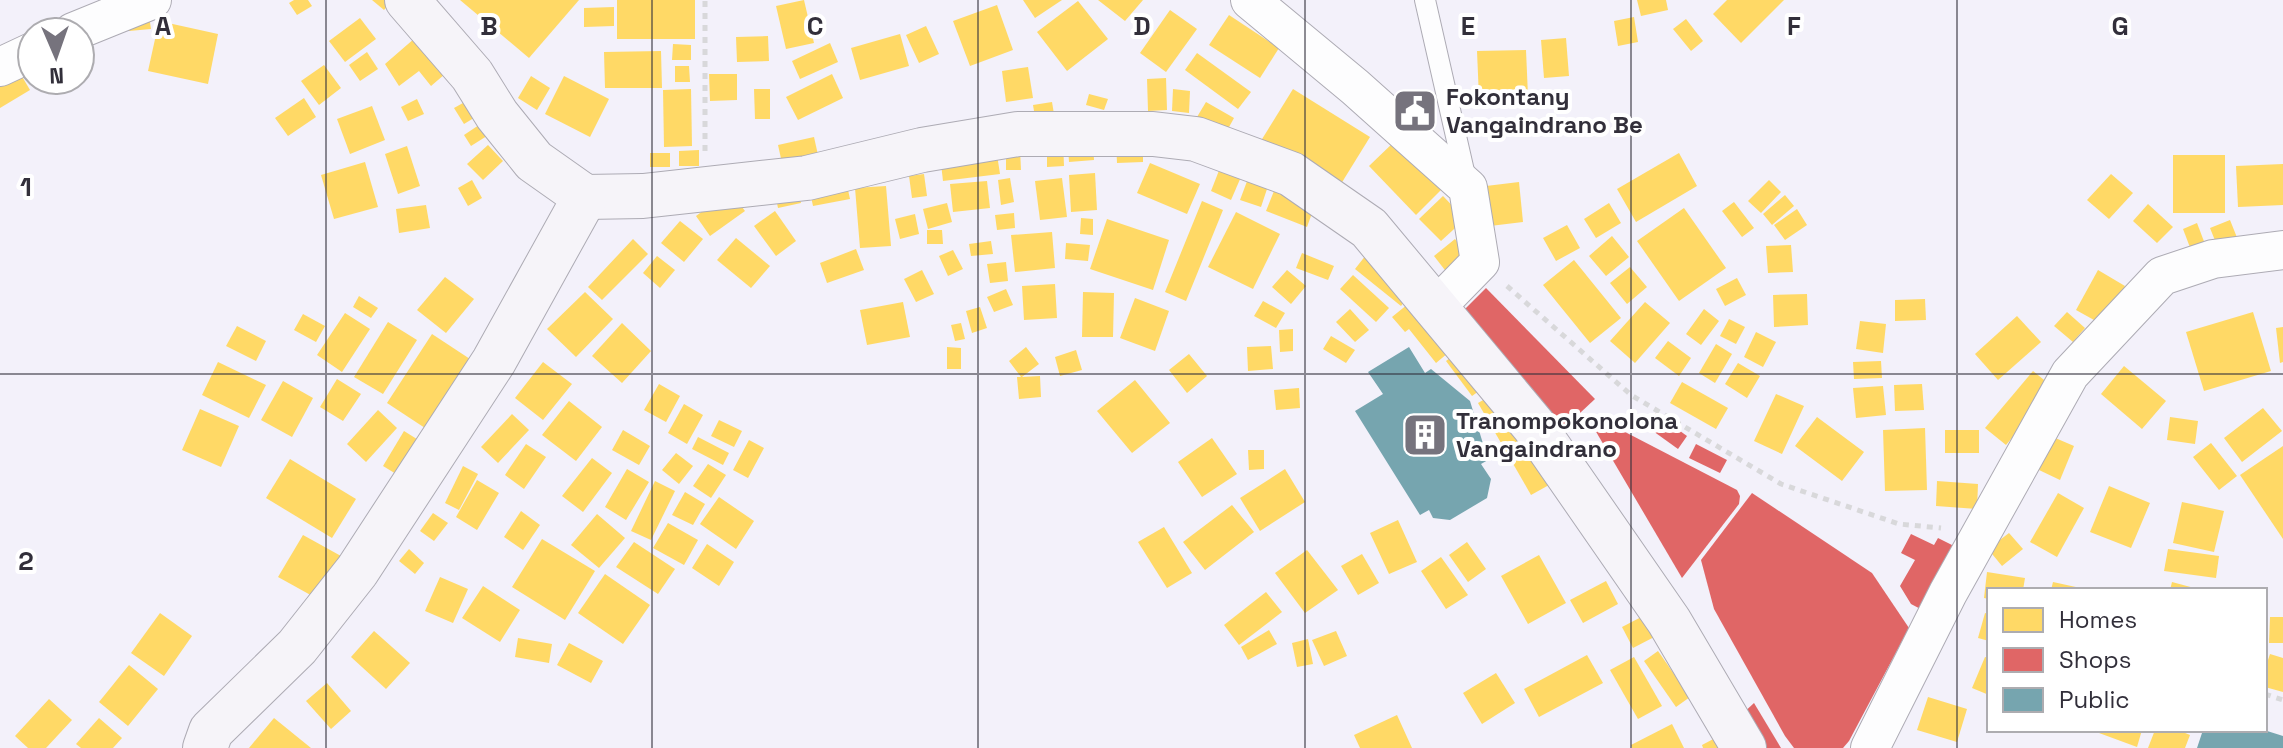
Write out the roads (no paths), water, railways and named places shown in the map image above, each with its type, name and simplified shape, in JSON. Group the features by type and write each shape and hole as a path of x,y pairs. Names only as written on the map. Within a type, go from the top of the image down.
{"main road":[{"path":"407,0 472,75 497,115 534,161 585,197 643,196 807,178 922,150 1018,134 1153,134 1196,139 1291,174 1369,228 1534,426 1669,621 1744,748"},
{"path":"205,748 211,731 297,647 357,571 494,361 585,197"}],"street":[{"path":"96,23 152,0"},
{"path":"1250,0 1355,87 1468,188 1480,262 1436,307"},
{"path":"1870,748 1948,593 2070,374 2162,276 2213,259 2283,250"}],"lane":[{"path":"1425,0 1468,188"}],"place":[{"name":"Fokontany Vangaindrano Be","path":"1415,111"},
{"name":"Tranompokonolona Vangaindrano","path":"1425,435"}]}
